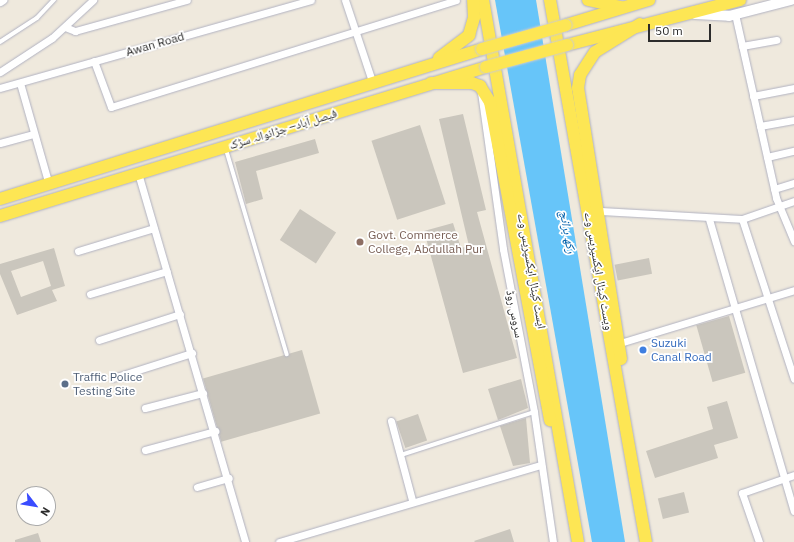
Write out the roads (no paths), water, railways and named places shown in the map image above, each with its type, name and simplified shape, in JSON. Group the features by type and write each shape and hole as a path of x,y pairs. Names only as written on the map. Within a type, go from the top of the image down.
{"main road":[{"path":"428,65 469,35 474,16 473,0"},
{"name":"ایسٹ کینال ایکسپریس وے","path":"483,0 578,542"},
{"name":"ویسٹ کینال ایکسپریس وے","path":"550,0 646,542"},
{"path":"588,0 628,8"},
{"name":"فیصل آباد– جڑانوالہ سڑک","path":"0,199 49,185 372,81 628,8 649,0"},
{"name":"فیصل آباد– جڑانوالہ سڑک","path":"0,216 431,83 640,24 739,0"},
{"path":"687,13 735,14 791,0"},
{"path":"629,444 620,343 600,211 578,88 580,75 595,52 640,24"},
{"path":"431,83 465,82 480,86 490,102 543,392 578,542"}],"street":[{"path":"0,72 65,27 93,0"},
{"path":"65,27 75,31 187,0"},
{"name":"Awan Road","path":"0,88 311,0"},
{"path":"345,0 372,81"},
{"path":"94,61 111,107 456,0"},
{"path":"735,14 774,189 779,206 794,241"},
{"path":"742,46 776,40"},
{"path":"20,83 49,185"},
{"name":"سروس روڈ","path":"480,86 503,249 534,412 553,542"},
{"path":"753,96 794,88"},
{"path":"760,126 794,120"},
{"path":"0,143 34,134"},
{"path":"767,157 794,151"},
{"path":"138,174 229,478 245,542"},
{"path":"774,189 794,183"},
{"path":"600,211 709,219 742,219 794,200"},
{"path":"709,219 794,511"},
{"path":"742,219 794,379"},
{"path":"78,251 154,228"},
{"path":"90,294 167,271"},
{"path":"620,343 794,290"},
{"path":"100,340 180,314"},
{"path":"113,378 192,353"},
{"path":"145,408 203,393"},
{"path":"391,421 412,500"},
{"path":"145,450 215,431"},
{"path":"279,542 412,500 541,465"},
{"path":"759,542 742,493 794,475"},
{"path":"197,487 229,478"}],"lane":[{"path":"0,42 37,18 54,0"},
{"path":"225,147 287,354"},
{"path":"401,455 534,412"}],"water":[{"name":"رکھ برانچ","path":"495,0 536,0 625,542 592,542"}],"place":[{"name":"Govt. Commerce College, Abdullah Pur","path":"360,242"},
{"name":"Suzuki Canal Road","path":"643,350"},
{"name":"Traffic Police Testing Site","path":"65,384"}]}
